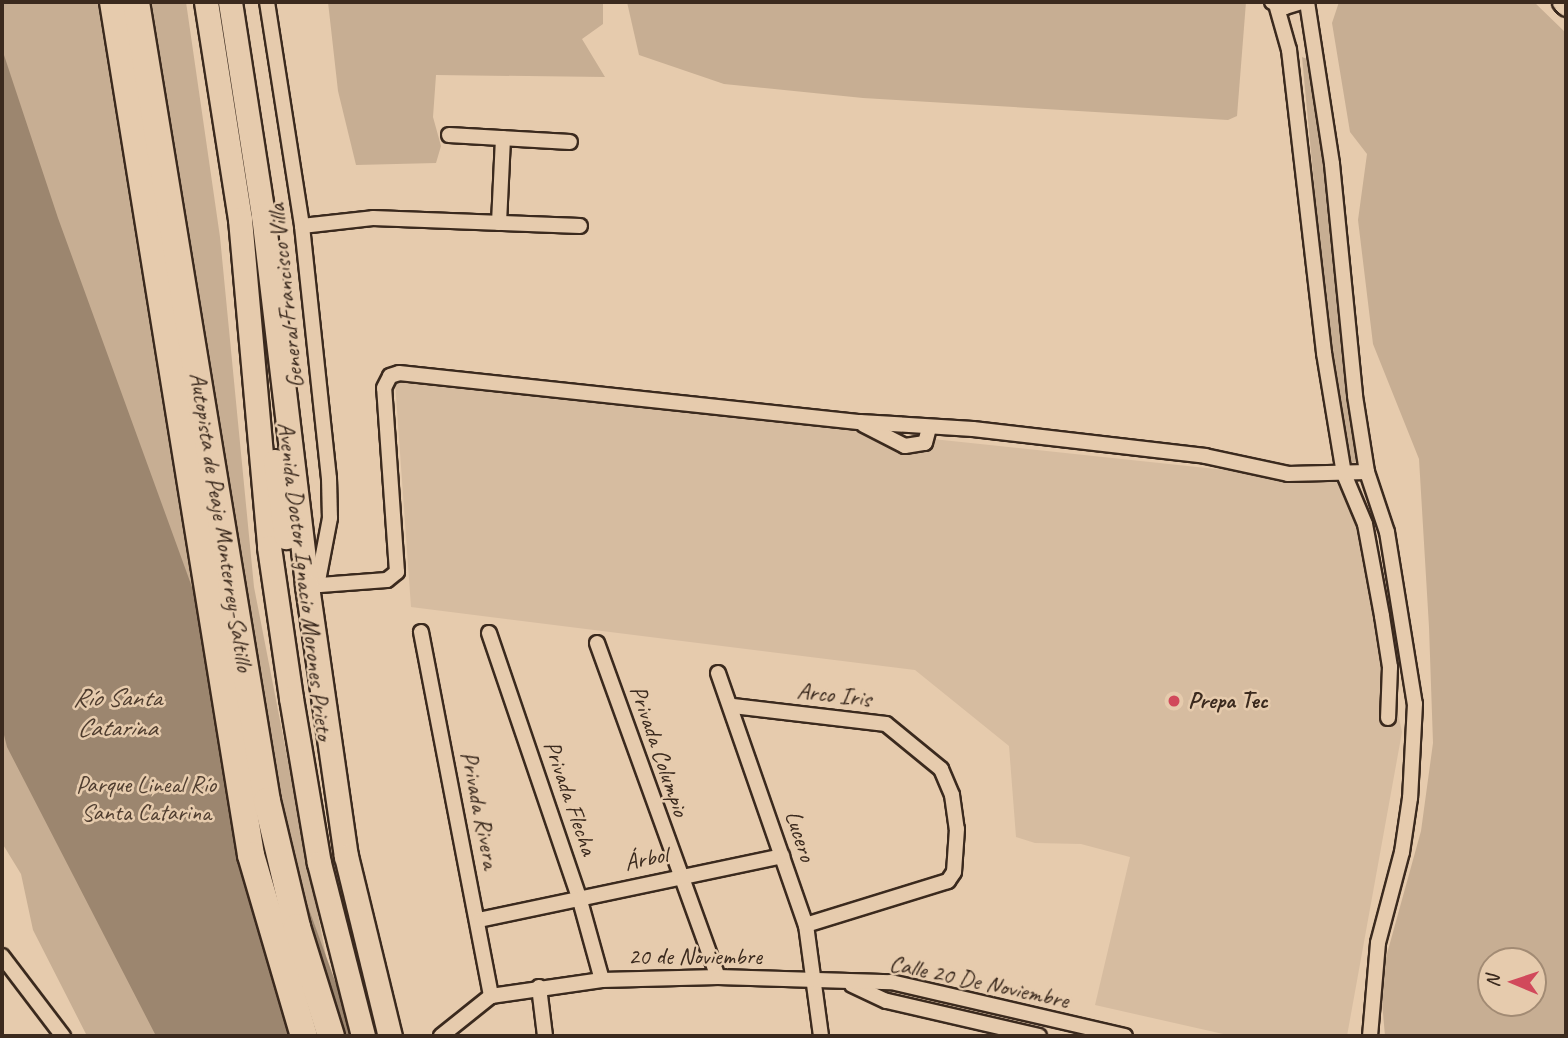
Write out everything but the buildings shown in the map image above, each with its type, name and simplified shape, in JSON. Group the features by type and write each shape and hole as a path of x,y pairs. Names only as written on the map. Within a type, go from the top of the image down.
{"highway":[{"name":"Autopista de Peaje Monterrey-Saltillo","path":"113,2 251,855 304,1036"},
{"name":"Autopista de Peaje Monterrey-Saltillo","path":"136,2 267,801 297,928 331,1036"}],"main road":[{"name":"Avenida Doctor Ignacio Morones Prieto","path":"206,2 240,219 269,547 319,863 363,1036"},
{"name":"Avenida Doctor Ignacio Morones Prieto","path":"230,2 264,215 346,856 390,1036"},
{"path":"258,423 271,445 276,467 290,576 312,586"}],"street":[{"name":"General Francisco Villa","path":"267,2 302,226 329,478 330,518 312,586"},
{"path":"1301,2 1274,3 1289,50 1324,353 1344,474 1365,524 1390,667 1388,718"},
{"path":"1307,2 1332,164 1367,472 1387,532 1411,663 1415,704 1410,799 1402,852 1378,943 1370,1036"},
{"path":"449,135 570,142"},
{"path":"499,223 503,138"},
{"path":"302,226 373,218 580,226"},
{"path":"312,586 387,580 397,572 384,388 386,380 396,373 1205,456 1288,474 1367,472"},
{"path":"860,422 905,446 925,443 932,428"},
{"name":"Privada Rivera","path":"421,632 479,920 491,996"},
{"name":"Privada Flecha","path":"489,633 579,897 602,980"},
{"name":"Privada Columpio","path":"597,643 718,977"},
{"path":"1390,667 1411,663"},
{"name":"Lucero","path":"718,673 733,706 806,925 817,983 821,1036"},
{"name":"Arco Iris","path":"733,706 886,724 941,769 951,795 957,829 954,872 948,881 806,925"},
{"name":"Árbol","path":"479,920 679,875 782,856"},
{"path":"2,956 62,1036"},
{"name":"20 de Noviembre","path":"441,1036 491,996 539,987 602,980 718,977 851,984"},
{"name":"Calle 20 De Noviembre","path":"851,984 891,982 1125,1036"},
{"name":"Calle 20 De Noviembre","path":"851,984 887,1001 998,1032 1040,1036"},
{"path":"539,987 545,1036"}],"shaded area":[{"name":"Prepa Tec","path":"395,382 1339,482 1361,541 1402,732 1347,1036 1232,1036 1095,1005 1130,857 1081,844 1035,843 1016,837 1009,746 915,670 411,607"}],"green space":[{"name":"Parque Lineal Río Santa Catarina","path":"2,2 186,2 220,237 254,587 333,992 345,1036 87,1036 33,930 21,874 2,843"},
{"path":"328,2 603,2 603,24 582,39 605,77 436,75 433,117 441,146 436,163 356,165 338,91"},
{"path":"627,2 1246,2 1237,116 1228,120 863,98 724,84 639,55"},
{"path":"1339,2 1534,2 1566,33 1566,1036 1385,1036 1380,979 1421,831 1433,743 1429,627 1419,459 1373,344 1358,220 1367,154 1350,132 1332,23"},
{"path":"1302,57 1310,60 1359,462 1349,463 1324,290"}],"water":[{"name":"Río Santa Catarina","path":"2,49 58,218 355,1036 156,1036 7,747 2,727"}],"place":[{"name":"Prepa Tec","path":"1174,701"}]}
